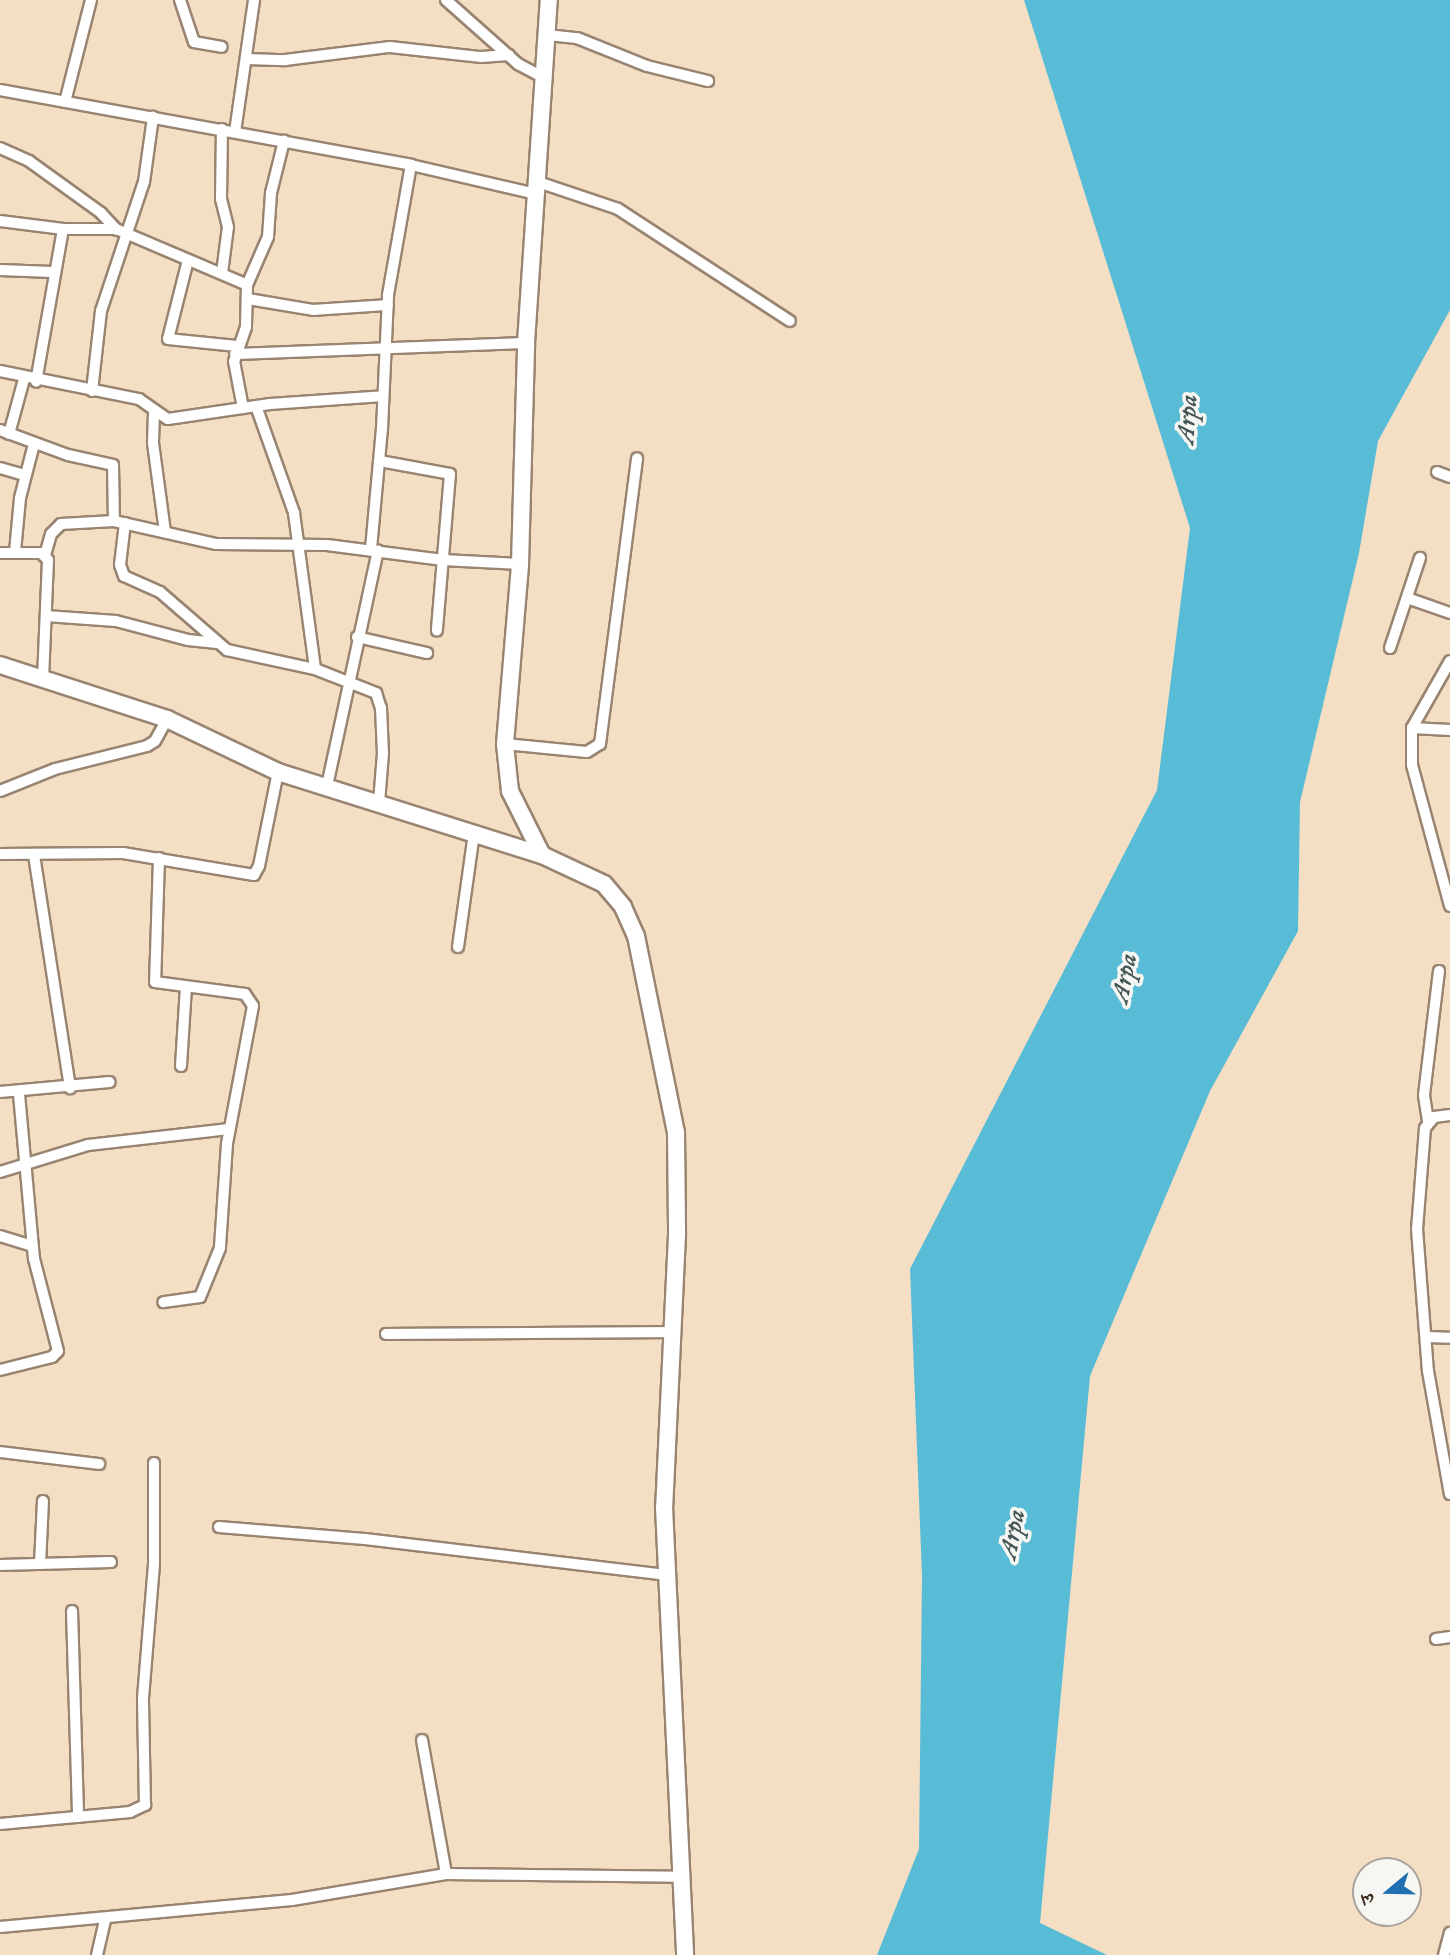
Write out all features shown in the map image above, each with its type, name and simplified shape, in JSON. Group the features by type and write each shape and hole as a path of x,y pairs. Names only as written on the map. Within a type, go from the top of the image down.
{"street":[{"path":"65,102 90,0"},
{"path":"180,0 194,42 222,47"},
{"path":"235,132 254,0"},
{"path":"446,0 509,55 545,79"},
{"path":"542,855 510,791 505,744 520,564 526,343 548,0"},
{"path":"547,35 577,38 647,66 708,81"},
{"path":"247,59 285,60 390,47 481,57 509,55"},
{"path":"0,90 538,188 618,209 790,321"},
{"path":"92,391 102,311 120,236 144,183 153,117"},
{"path":"222,130 221,199 228,227 222,273"},
{"path":"243,408 236,350 246,327 247,285 268,237 271,193 284,141"},
{"path":"0,148 29,160 120,236"},
{"path":"327,786 350,683 374,549 388,304 411,165"},
{"path":"0,221 120,236 222,273 247,285"},
{"path":"36,382 52,272 63,229"},
{"path":"188,260 168,339 236,350 526,343"},
{"path":"0,270 52,272"},
{"path":"248,299 314,310 388,304"},
{"path":"0,371 36,382 139,399 154,413 181,419 256,406 383,396"},
{"path":"24,379 5,432 34,444 113,466 120,565 124,576 160,592 217,643 242,656 315,670 376,693 382,708 379,803"},
{"path":"256,406 288,486 300,544 315,670"},
{"path":"154,413 153,443 165,532"},
{"path":"15,552 24,475 34,444"},
{"path":"505,744 587,752 600,744 638,458"},
{"path":"380,461 450,474 437,630"},
{"path":"0,468 24,475"},
{"path":"1437,471 1450,477"},
{"path":"43,679 45,555 51,534 61,524 119,522 216,544 300,544 374,549 443,560 520,564"},
{"path":"0,553 45,555"},
{"path":"1390,648 1410,598 1420,558"},
{"path":"1410,598 1450,613"},
{"path":"46,616 116,621 188,640 217,643"},
{"path":"357,636 428,653"},
{"path":"1450,661 1412,728 1412,765 1450,906"},
{"path":"0,665 167,719 278,772 542,855 604,884 623,907 636,936 676,1132 673,1332 664,1507 685,1955"},
{"path":"0,791 55,769 147,746 155,740 167,719"},
{"path":"1412,728 1450,730"},
{"path":"0,854 98,852 159,858 254,875 260,866 278,772"},
{"path":"458,947 474,833"},
{"path":"34,855 70,1088"},
{"path":"159,858 155,982 245,994 252,1000 229,1129 223,1234 204,1292 196,1300 163,1302"},
{"path":"1439,971 1424,1096 1428,1121 1417,1229 1426,1337 1450,1494"},
{"path":"181,1066 186,987"},
{"path":"0,1092 19,1093 110,1083"},
{"path":"0,1370 52,1357 58,1351 32,1247 19,1093"},
{"path":"1428,1121 1450,1115"},
{"path":"0,1172 114,1140 229,1129"},
{"path":"0,1236 32,1247"},
{"path":"386,1334 673,1332"},
{"path":"1426,1337 1450,1338"},
{"path":"0,1452 99,1464"},
{"path":"0,1824 130,1812 145,1805 142,1698 154,1563 154,1463"},
{"path":"40,1564 43,1501"},
{"path":"219,1527 391,1542 666,1575"},
{"path":"0,1565 111,1562"},
{"path":"72,1611 78,1817"},
{"path":"1436,1639 1450,1637"},
{"path":"422,1740 446,1874"},
{"path":"0,1927 105,1920 292,1900 446,1874 680,1877"},
{"path":"97,1955 105,1920"},
{"path":"1444,1955 1450,1933"}],"water":[{"name":"Arpa","path":"1024,0 1450,0 1450,310 1378,441 1359,553 1300,802 1298,931 1210,1091 1090,1376 1040,1923 1107,1955 877,1955 919,1849 922,1576 910,1269 1157,790 1190,528"}]}
